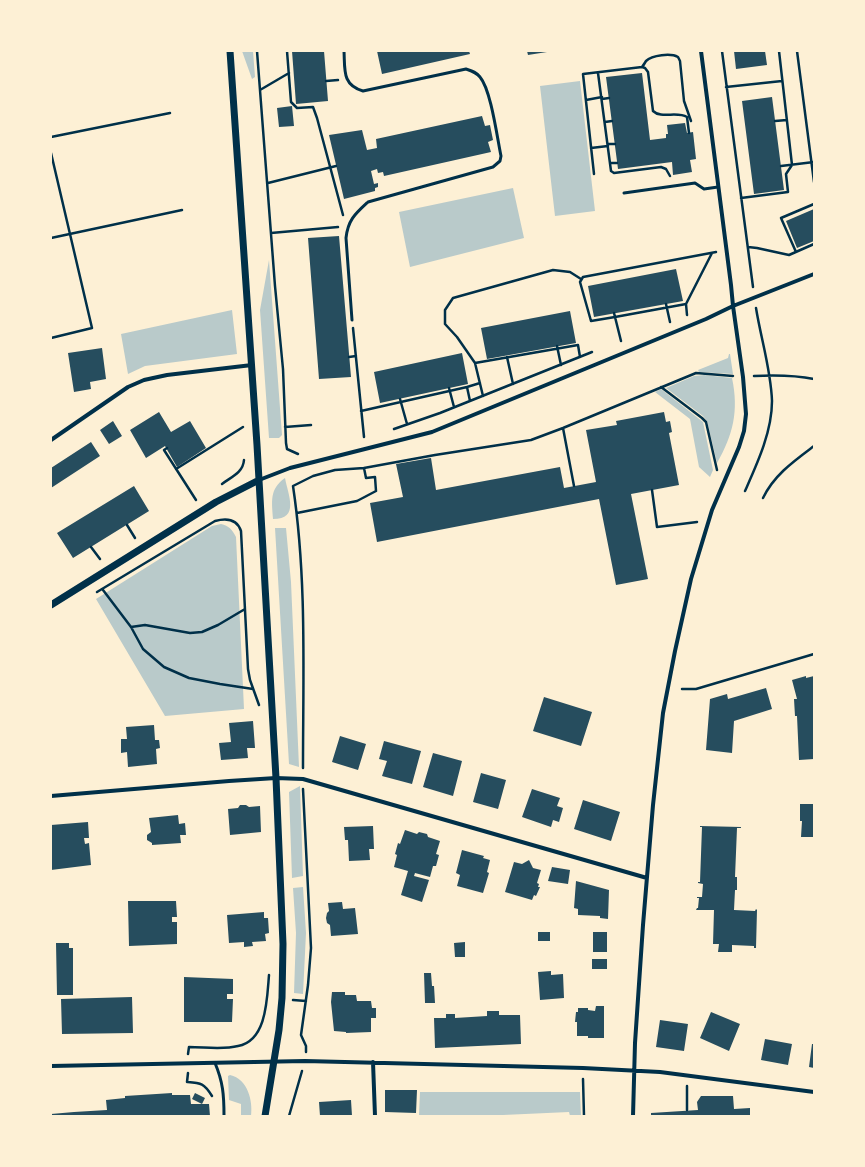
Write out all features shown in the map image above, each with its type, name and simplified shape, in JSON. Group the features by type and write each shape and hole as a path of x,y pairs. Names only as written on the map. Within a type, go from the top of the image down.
{"street":[{"path":"230,51 259,480 276,778 283,944 282,998 274,1062 265,1116"},
{"path":"634,1116 634,1070 643,925 653,805 664,713 691,579 705,531 722,484 739,447 744,431 746,414 743,377 701,51"},
{"path":"51,605 216,502 259,480 290,468 432,432 699,322 733,306 814,274"},
{"path":"51,440 128,386 144,380 252,364"},
{"path":"51,796 276,778 303,779 647,878"},
{"path":"51,1066 305,1061 583,1068 634,1070 814,1092"},
{"path":"373,1062 375,1116"}],"lane":[{"path":"344,51 347,79 351,86 364,92 466,69 474,71 486,87 501,156 500,161 493,167 368,202 355,213 347,226 346,238 352,320"},
{"path":"624,193 695,184 704,189 718,187"},
{"path":"215,1063 223,1086 224,1116"}],"path":[{"path":"257,51 283,369 287,449 296,454 300,454"},
{"path":"271,233 347,226 340,206 313,107 298,108 291,102 287,51"},
{"path":"722,51 740,198 760,331 769,375 772,402 768,430 758,462 745,491"},
{"path":"740,198 788,192 786,174 792,165 779,51"},
{"path":"797,51 813,162 814,182"},
{"path":"642,67 646,61 652,57 671,55 678,57 680,61 684,101 689,121 689,133"},
{"path":"594,174 583,74 642,67 648,72 654,113 682,115 687,117 689,121"},
{"path":"260,90 289,73"},
{"path":"598,73 611,171 614,173 662,168 666,169 672,178"},
{"path":"726,87 782,81"},
{"path":"586,100 609,98"},
{"path":"51,137 170,113"},
{"path":"605,122 612,120"},
{"path":"689,121 695,120"},
{"path":"775,121 787,120"},
{"path":"591,148 615,144"},
{"path":"51,153 92,328 51,338"},
{"path":"781,166 813,162"},
{"path":"610,163 617,163"},
{"path":"268,183 336,166"},
{"path":"796,252 781,218 814,204"},
{"path":"51,238 182,210"},
{"path":"748,247 789,255 814,244"},
{"path":"687,315 686,304 712,252"},
{"path":"581,279 583,277 712,252 716,252 717,258"},
{"path":"483,396 475,363 457,337 445,324 445,310 453,298 553,270 570,272 581,279"},
{"path":"581,279 580,282 591,321 666,305 686,304"},
{"path":"666,305 670,322"},
{"path":"681,317 694,312"},
{"path":"615,315 621,341"},
{"path":"663,324 675,319"},
{"path":"352,320 364,437 371,435"},
{"path":"614,344 628,338"},
{"path":"475,363 578,345 580,357"},
{"path":"557,348 562,365"},
{"path":"393,429 454,408 594,352"},
{"path":"349,357 356,356"},
{"path":"507,357 513,384"},
{"path":"734,369 735,383"},
{"path":"288,1116 305,1061 306,1046 301,1035 308,985 311,948 303,779 304,671 301,573 297,513 293,486 313,476 335,470 364,468 531,440 696,374 743,377 769,375 797,376 814,379"},
{"path":"361,411 401,400 480,383"},
{"path":"467,387 470,401"},
{"path":"661,387 706,422 716,470 722,484"},
{"path":"449,389 454,408"},
{"path":"401,400 407,424"},
{"path":"243,420 244,433"},
{"path":"285,427 311,425"},
{"path":"176,469 243,427"},
{"path":"563,428 574,486"},
{"path":"763,498 768,486 786,468 814,446"},
{"path":"167,448 164,450 196,500 190,504"},
{"path":"221,484 240,472 244,464 244,453"},
{"path":"714,477 720,464"},
{"path":"297,513 357,501 376,491 375,477 366,478 364,468"},
{"path":"652,490 657,526 699,522"},
{"path":"92,595 103,590 215,521 227,519 236,523 241,531 248,669 260,710"},
{"path":"127,525 135,538"},
{"path":"91,547 100,559"},
{"path":"103,590 131,627 143,649 164,667 189,678 253,689"},
{"path":"131,627 145,625 190,633 202,632 218,625 244,609"},
{"path":"682,689 696,689 814,654"},
{"path":"212,1096 206,1086 198,1083 187,1082 189,1048 240,1046 258,1034 267,995 269,974"},
{"path":"583,1068 584,1116"},
{"path":"687,1086 687,1110"}],"shaded area":[{"path":"242,51 253,51 255,77 252,79"},
{"path":"580,81 595,211 555,216 540,86"},
{"path":"513,188 524,238 410,267 399,212"},
{"path":"269,260 282,435 279,438 269,438 260,310"},
{"path":"232,310 237,354 145,366 128,374 121,334"},
{"path":"729,354 733,374 699,372 698,370 728,358"},
{"path":"704,375 732,378 734,390 735,412 731,433 723,453 717,463 707,421 703,416 666,388 694,376"},
{"path":"661,389 703,422 713,470 710,477 699,467 690,419 655,392"},
{"path":"285,478 290,498 289,511 287,515 281,518 273,519 272,501 274,491 280,482"},
{"path":"221,524 230,528 236,537 244,709 165,716 96,599 212,526"},
{"path":"275,528 286,528 291,582 299,767 289,764"},
{"path":"300,786 303,876 292,878 289,792"},
{"path":"303,887 306,933 303,994 294,993 296,933 293,888"},
{"path":"230,1075 241,1081 248,1091 251,1104 251,1116 241,1116 241,1104 229,1100 228,1076"},
{"path":"420,1092 580,1092 581,1116 570,1116 569,1112 481,1116 387,1116 419,1115"}],"building":[{"path":"292,51 324,51 328,101 296,104"},
{"path":"377,51 469,51 470,54 382,74"},
{"path":"527,51 547,51 547,52 528,55"},
{"path":"734,51 765,51 767,65 736,69"},
{"path":"642,73 650,140 666,138 666,134 668,134 667,125 685,123 687,133 693,132 696,159 690,160 692,172 673,175 672,162 618,169 606,77"},
{"path":"772,97 784,190 754,194 742,101"},
{"path":"292,106 294,126 279,127 277,108"},
{"path":"482,116 485,126 490,125 493,140 488,142 491,152 384,176 383,172 378,173 377,169 371,171 374,184 378,183 378,187 375,188 375,191 344,199 329,135 362,130 367,150 377,148 376,139"},
{"path":"814,209 814,241 797,248 786,221"},
{"path":"339,236 351,377 319,379 308,238"},
{"path":"676,269 683,301 594,317 588,286"},
{"path":"570,311 576,343 487,359 481,328"},
{"path":"102,348 106,379 90,382 91,389 74,392 68,353"},
{"path":"462,353 468,384 380,403 374,372"},
{"path":"159,412 171,432 190,421 206,448 177,467 165,446 146,458 130,430"},
{"path":"664,412 666,422 670,421 672,432 669,433 679,485 631,494 648,579 616,585 599,499 377,542 370,503 403,497 396,464 431,458 436,490 560,467 564,488 596,482 586,430 617,425 616,421"},
{"path":"113,421 122,436 109,444 100,430"},
{"path":"91,442 100,456 51,488 51,468"},
{"path":"134,486 149,511 73,558 57,533"},
{"path":"806,676 806,678 814,676 814,759 799,760 797,716 795,716 794,699 797,699 792,680"},
{"path":"766,688 772,709 734,721 732,753 706,750 710,699 727,694 728,699"},
{"path":"544,697 592,712 581,746 533,731"},
{"path":"253,721 255,748 247,748 248,758 221,760 219,743 231,742 229,723"},
{"path":"154,725 155,740 159,740 160,748 156,749 157,764 128,767 127,752 121,753 121,739 127,739 126,727"},
{"path":"340,736 366,744 358,770 332,762"},
{"path":"384,741 421,751 412,784 382,776 387,761 379,759"},
{"path":"433,753 462,761 453,796 423,787"},
{"path":"481,773 506,780 498,809 473,802"},
{"path":"532,789 560,798 557,806 563,808 559,822 553,820 551,827 522,817"},
{"path":"583,800 620,812 611,841 574,829"},
{"path":"800,804 814,804 814,837 801,837 802,821 800,821"},
{"path":"240,805 246,805 249,807 260,806 261,832 230,835 228,809 238,808"},
{"path":"178,815 179,824 185,823 186,835 180,835 181,843 152,845 152,843 147,840 147,835 151,832 149,818"},
{"path":"88,822 89,838 84,838 85,844 89,843 91,865 51,870 51,825"},
{"path":"373,826 374,849 369,849 370,860 349,861 348,840 345,840 344,827"},
{"path":"700,826 741,827 737,828 735,877 737,877 737,890 735,890 734,910 757,910 756,948 754,948 754,946 732,945 732,952 718,952 719,944 713,944 714,910 696,910 698,908 699,898 697,897 702,897 703,884 698,883 700,882 702,827"},
{"path":"405,830 417,834 419,832 427,834 428,837 440,841 436,854 439,855 436,866 433,866 430,877 415,873 414,876 429,880 422,902 401,895 408,871 394,867 398,843 400,844"},
{"path":"462,850 484,856 483,858 490,860 487,872 489,873 483,893 457,886 460,875 456,873"},
{"path":"529,860 533,868 541,870 537,883 539,884 538,887 540,887 536,896 534,895 532,900 505,892 514,862 522,864"},
{"path":"552,867 570,870 568,884 548,881"},
{"path":"576,881 609,890 608,919 600,918 600,916 578,915 578,909 574,908"},
{"path":"128,901 176,901 177,917 172,917 172,922 177,922 177,944 129,946"},
{"path":"342,902 343,909 355,908 358,934 331,936 330,925 327,923 326,918 329,911 328,903"},
{"path":"264,912 264,918 268,918 269,933 265,934 266,941 252,942 253,946 244,947 244,942 229,943 227,915"},
{"path":"538,932 550,932 550,941 538,941"},
{"path":"593,932 607,932 607,952 593,952"},
{"path":"465,942 465,957 455,957 454,943"},
{"path":"56,943 69,943 69,948 73,948 73,995 57,995"},
{"path":"592,959 607,959 607,969 592,969"},
{"path":"551,971 551,975 563,974 564,998 540,1000 538,972"},
{"path":"424,973 431,973 432,986 434,986 435,1003 425,1003"},
{"path":"184,977 233,979 233,994 227,994 227,999 233,999 232,1022 184,1022"},
{"path":"332,992 345,992 345,995 356,995 357,1001 371,1001 372,1008 376,1008 376,1018 371,1018 371,1032 346,1033 334,1031 331,1002"},
{"path":"132,997 133,1033 62,1034 61,999"},
{"path":"596,1006 604,1006 604,1038 577,1036 577,1022 575,1022 578,1008 588,1008 588,1010 595,1011"},
{"path":"487,1011 499,1011 499,1015 520,1015 521,1044 435,1048 434,1018 446,1018 446,1014 455,1014 455,1018 487,1016"},
{"path":"711,1012 740,1024 729,1051 700,1038"},
{"path":"660,1020 688,1024 684,1051 656,1047"},
{"path":"765,1039 792,1044 788,1065 761,1060"},
{"path":"812,1044 814,1044 814,1068 809,1067"},
{"path":"385,1090 417,1090 416,1113 385,1112"},
{"path":"172,1093 172,1095 190,1095 191,1104 209,1104 210,1116 51,1116 51,1114 107,1110 106,1100 125,1098 125,1096"},
{"path":"195,1093 205,1098 202,1104 192,1099"},
{"path":"701,1096 733,1096 734,1109 750,1108 750,1116 651,1116 651,1113 698,1110 697,1102"},
{"path":"351,1100 352,1116 320,1116 319,1102"}]}
